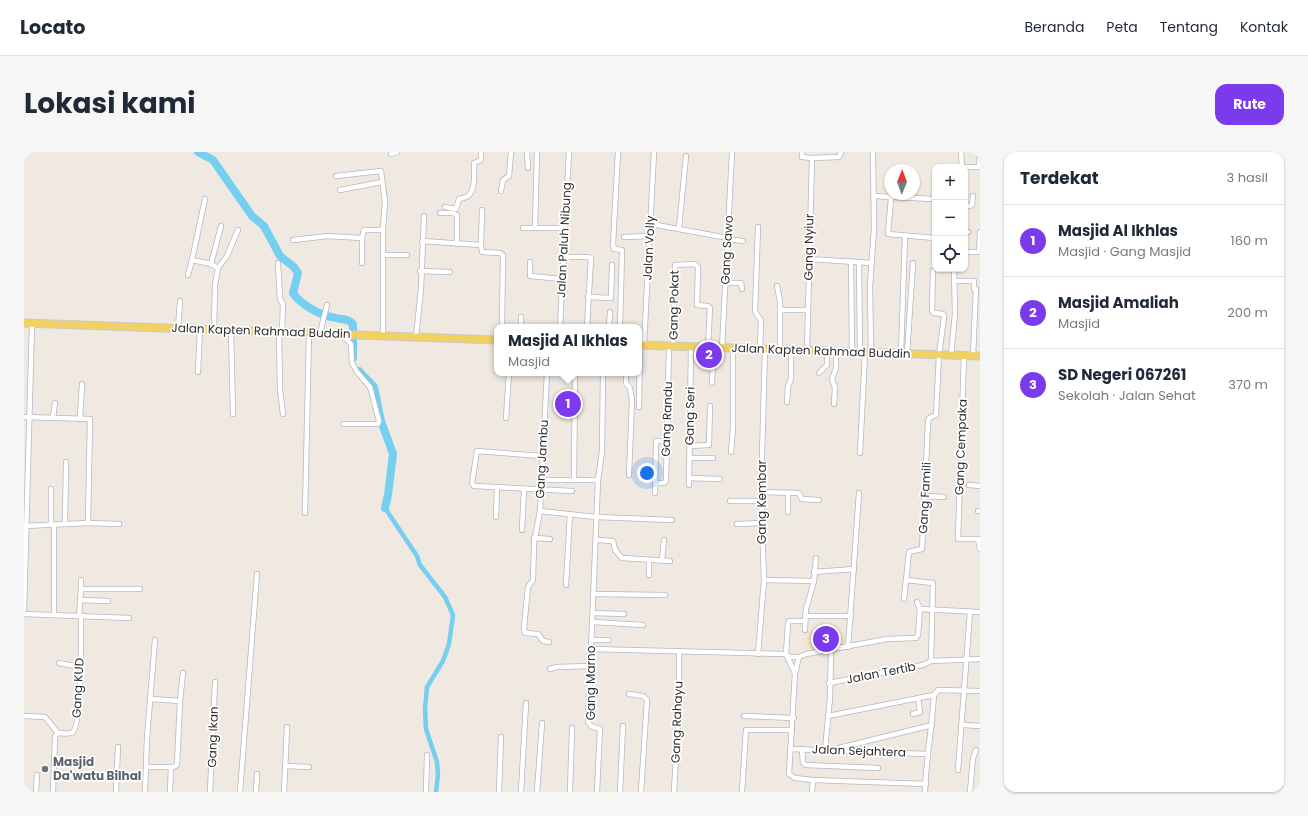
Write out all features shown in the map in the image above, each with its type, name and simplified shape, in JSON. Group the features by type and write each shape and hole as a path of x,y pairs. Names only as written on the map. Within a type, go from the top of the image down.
{"main road":[{"name":"Jalan Kapten Rahmad Buddin","path":"24,323 494,340"},
{"name":"Jalan Kapten Rahmad Buddin","path":"642,345 691,346 719,349 807,350 977,356"}],"street":[{"path":"445,207 456,208 459,199 467,197 470,193 472,188 474,163 481,160 481,152"},
{"path":"501,191 502,180 508,176 511,152"},
{"path":"527,152 528,168"},
{"path":"535,228 536,152"},
{"name":"Jalan Paluh Nibung","path":"560,324 568,152"},
{"path":"618,152 613,244 614,249 622,250 620,324"},
{"name":"Jalan Volly","path":"642,333 651,224 653,152"},
{"name":"Gang Sawo","path":"719,349 728,239 732,152"},
{"path":"802,152 802,157 812,158 840,157 841,152"},
{"path":"862,352 870,299 874,229 873,152"},
{"path":"961,152 962,164"},
{"path":"968,167 980,167 980,152"},
{"path":"679,228 686,156"},
{"name":"Gang Nyiur","path":"807,350 812,158"},
{"path":"336,176 381,171 385,206 382,228 383,336"},
{"path":"340,190 382,182"},
{"path":"873,196 884,197"},
{"path":"968,206 972,205 972,196"},
{"path":"188,275 204,199"},
{"path":"920,199 932,199"},
{"path":"891,200 888,234 932,238"},
{"path":"482,210 482,252 500,253 503,255 502,324"},
{"path":"440,213 452,213 457,215 457,244"},
{"path":"416,337 421,289 420,270 424,216"},
{"path":"651,224 743,241"},
{"path":"211,264 221,226"},
{"name":"Gang Kembar","path":"758,227 755,311 761,321 763,349 761,501 764,580 758,654"},
{"path":"362,263 362,238 364,230 380,230 382,228"},
{"path":"523,228 565,228"},
{"path":"214,330 218,268 227,256 238,230"},
{"path":"968,252 980,252 980,232"},
{"path":"293,240 328,236 362,238"},
{"path":"624,237 650,236"},
{"path":"904,354 905,236"},
{"path":"422,241 481,246"},
{"path":"383,255 407,255"},
{"path":"563,256 591,258 587,324"},
{"path":"809,259 871,262"},
{"path":"192,260 211,264 218,268"},
{"path":"851,261 862,352"},
{"path":"530,262 530,276 562,279"},
{"path":"859,262 862,352 860,453"},
{"path":"904,354 913,262"},
{"path":"278,263 280,299 283,304 280,332 280,390 283,414"},
{"name":"Gang Pokat","path":"671,346 675,264 695,264 697,266 697,305 708,306 710,308 708,347"},
{"path":"588,297 611,298 612,265"},
{"path":"420,270 450,272"},
{"name":"Gang Famili","path":"906,580 908,552 922,549 928,422 929,418 936,415 938,355 944,317 943,314 932,310 933,272"},
{"path":"951,356 955,314 954,272"},
{"path":"955,281 974,281 974,289 976,289 977,356"},
{"path":"725,283 741,283 742,289"},
{"path":"777,286 780,310 780,350"},
{"path":"178,328 180,301"},
{"path":"320,333 327,305"},
{"path":"780,310 808,310"},
{"path":"609,324 610,312"},
{"path":"521,317 521,324"},
{"path":"24,610 27,417 32,324"},
{"path":"198,372 200,329"},
{"path":"231,330 233,414"},
{"path":"305,513 309,333"},
{"path":"341,334 351,344 351,362 370,387 379,421 378,424 343,424"},
{"name":"Gang Randu","path":"655,483 664,483 666,481 671,346"},
{"name":"Gang Seri","path":"689,485 691,346"},
{"path":"731,452 734,426 732,375 733,348"},
{"path":"787,402 788,386 791,379 791,350"},
{"path":"819,373 827,365 827,351"},
{"path":"834,404 835,388 832,379 836,368 836,352"},
{"name":"Gang Cempaka","path":"964,356 958,539 978,539 980,550"},
{"path":"712,383 713,361 716,359"},
{"path":"506,418 509,376"},
{"name":"Gang Jambu","path":"547,376 540,511 596,517 672,520"},
{"path":"574,480 575,376"},
{"name":"Gang Marno","path":"597,792 600,729 591,726 588,722 596,517 598,480 602,451 603,376"},
{"path":"626,376 626,383 630,388 632,400 629,476"},
{"name":"Jalan Volly","path":"639,407 640,376"},
{"path":"80,418 82,384"},
{"path":"53,417 55,403"},
{"path":"690,446 709,445 710,406"},
{"path":"27,417 80,418 89,419 91,422 88,523"},
{"path":"655,493 656,441 667,441"},
{"path":"542,456 477,451 475,453 472,484 474,486 572,491"},
{"path":"690,458 713,458"},
{"path":"65,524 66,462"},
{"path":"689,478 720,479"},
{"path":"542,480 598,480"},
{"path":"969,485 980,486"},
{"path":"496,517 497,487"},
{"path":"522,530 524,489"},
{"path":"51,490 54,614"},
{"path":"761,492 799,493 802,499 819,500"},
{"path":"848,647 858,492"},
{"path":"788,493 788,512"},
{"path":"925,496 944,496"},
{"path":"730,502 761,501"},
{"path":"540,511 534,538 532,580 528,586 524,632 526,634 538,634 543,641 549,642"},
{"path":"566,585 570,514"},
{"path":"25,526 88,523 119,524"},
{"path":"737,524 762,523"},
{"path":"534,538 550,539"},
{"path":"596,540 613,540 615,550 622,558 670,561"},
{"path":"662,560 664,540"},
{"path":"804,630 806,608 808,606 814,581 816,558"},
{"path":"649,560 649,575"},
{"path":"814,572 854,569"},
{"path":"240,792 257,574"},
{"name":"Gang KUD","path":"58,733 71,734 76,725 79,704 81,580"},
{"path":"764,580 814,581"},
{"path":"904,600 906,580 933,583 934,610 931,661"},
{"path":"81,589 140,589"},
{"path":"594,594 665,595"},
{"path":"80,600 108,601"},
{"path":"591,649 786,654 790,657 799,657 897,638 916,638 918,635 920,609 917,602"},
{"path":"920,609 980,612"},
{"path":"958,770 963,725 970,612"},
{"path":"593,613 624,614"},
{"path":"24,614 129,618"},
{"path":"795,673 786,654 788,622 805,618 851,616"},
{"path":"593,622 643,625"},
{"path":"145,792 147,738 155,640"},
{"path":"591,640 610,640"},
{"path":"824,750 828,716 831,650"},
{"name":"Gang Rahayu","path":"674,792 679,705 679,652"},
{"path":"799,657 795,673 794,718 790,749 789,774 794,778 813,780 926,784"},
{"name":"Jalan Tertib","path":"829,683 923,665 931,661 967,661 980,659"},
{"path":"59,663 80,667"},
{"path":"550,669 557,667 590,666"},
{"path":"146,767 177,766 183,673"},
{"name":"Gang Ikan","path":"210,792 215,682"},
{"path":"926,792 934,695 938,690 980,691"},
{"path":"629,694 643,696 647,700 641,792"},
{"path":"828,716 934,695"},
{"path":"913,714 920,712 918,698"},
{"path":"151,699 180,701"},
{"path":"521,792 526,703"},
{"path":"24,716 45,717 58,733 55,736 53,792"},
{"path":"744,716 794,718"},
{"path":"537,792 542,723"},
{"path":"833,750 932,725"},
{"path":"963,725 980,726"},
{"path":"620,792 623,726"},
{"path":"284,792 287,727"},
{"path":"570,792 572,728"},
{"path":"742,792 746,730 792,730"},
{"path":"499,792 500,737"},
{"path":"116,792 118,747"},
{"name":"Jalan Sejahtera","path":"790,749 928,754"},
{"path":"802,749 803,763 806,765 878,768"},
{"path":"970,792 972,764 976,750"},
{"path":"426,792 427,755"},
{"path":"286,766 309,767"},
{"path":"170,792 171,767"},
{"path":"256,792 257,774"},
{"path":"36,792 38,775"},
{"path":"812,792 813,780"}],"shaded area":[{"path":"804,632 843,632 848,636 847,642 804,650"}],"waterway":[{"path":"198,152 213,160 252,216 264,226 280,256 294,267 298,273 293,293 301,302 318,312 330,317 347,320 353,324 353,358"},
{"path":"359,371 374,387 381,421 393,454 385,508"},
{"path":"385,508 417,556 420,565 445,597 453,615 449,644 443,661 427,687 425,709 426,729 437,762 438,774 436,792"}],"tunnel":[{"path":"716,359 718,352"}],"place":[{"name":"Masjid Amaliah","path":"709,355"},
{"name":"Masjid Al Ikhlas","path":"568,404"},
{"name":"SD Negeri 067261","path":"826,639"},
{"name":"Masjid Da'watu Bilhal","path":"45,769"}]}
